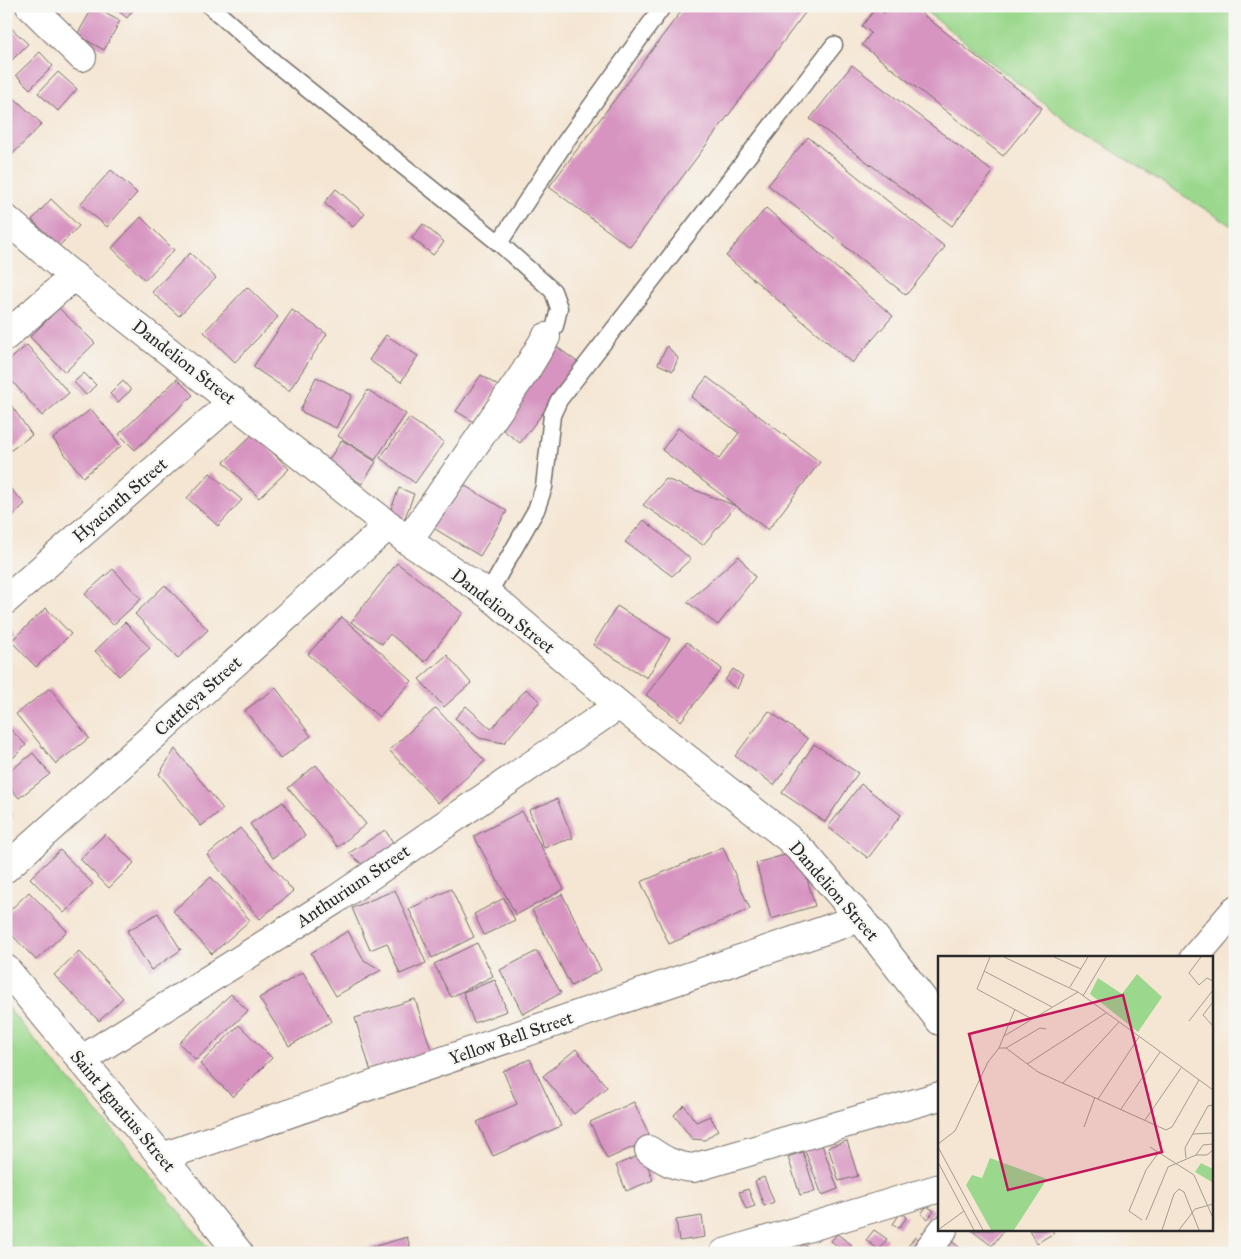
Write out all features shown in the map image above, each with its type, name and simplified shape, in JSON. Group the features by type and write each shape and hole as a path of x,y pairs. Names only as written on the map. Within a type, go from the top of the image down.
{"street":[{"path":"30,6 82,57"},
{"name":"Dandelion Street","path":"6,219 74,276 399,533 488,594 618,705 788,838 806,854 860,918 938,1018"},
{"path":"6,336 74,276"},
{"name":"Cattleya Street","path":"6,868 399,533 525,372 546,337"},
{"name":"Hyacinth Street","path":"6,600 233,401"},
{"name":"Anthurium Street","path":"81,1060 335,900 618,705"},
{"path":"1196,956 1235,910"},
{"name":"Yellow Bell Street","path":"162,1157 860,918"},
{"name":"Saint Ignatius Street","path":"6,970 162,1157 239,1253"},
{"path":"650,1150 661,1159 676,1166 693,1168 938,1097"},
{"path":"734,1252 938,1189"},
{"path":"926,1253 941,1232"}],"lane":[{"path":"210,6 283,69 499,243 553,291 559,308 555,326 546,337"},
{"path":"499,243 566,141 663,6"},
{"path":"488,594 536,510 544,487 552,415 559,400 834,45"}],"green space":[{"path":"925,6 1235,6 1235,228 1070,124 923,9"},
{"path":"6,1006 133,1154 212,1253 6,1253"}],"building":[{"path":"112,6 136,6 127,18"},
{"path":"685,6 810,6 630,247 549,187"},
{"path":"889,6 912,6 1042,108 1003,156 862,45 871,33 862,26 876,8 884,13"},
{"path":"93,7 120,21 104,50 77,35"},
{"path":"8,25 28,44 7,65 6,27"},
{"path":"40,52 53,66 30,89 16,75"},
{"path":"852,65 993,172 952,226 810,119"},
{"path":"58,72 77,89 58,111 38,93"},
{"path":"11,95 42,124 6,161 6,100"},
{"path":"808,137 945,247 906,295 768,185"},
{"path":"111,170 137,193 107,227 80,204"},
{"path":"336,189 365,214 353,227 324,203"},
{"path":"51,199 79,226 59,246 32,220"},
{"path":"766,208 893,316 852,363 726,256"},
{"path":"141,217 174,250 145,280 112,248"},
{"path":"423,224 444,242 433,255 412,238"},
{"path":"190,253 216,278 179,316 152,292"},
{"path":"247,287 278,317 235,362 204,332"},
{"path":"59,308 95,343 65,372 30,337"},
{"path":"292,310 327,334 289,391 253,367"},
{"path":"386,335 418,356 401,382 369,360"},
{"path":"27,345 69,393 42,416 6,374 6,363"},
{"path":"667,346 678,358 673,371 658,364"},
{"path":"557,347 580,364 520,443 498,426"},
{"path":"84,373 96,385 86,395 74,382"},
{"path":"481,375 498,386 474,422 456,411"},
{"path":"316,377 352,395 336,428 300,411"},
{"path":"707,377 820,462 768,530 662,450 678,428 719,459 739,433 691,397"},
{"path":"177,379 193,395 135,450 119,434"},
{"path":"123,381 131,390 118,402 110,394"},
{"path":"368,390 406,414 375,460 338,436"},
{"path":"6,398 32,435 7,453 6,451"},
{"path":"91,409 121,446 83,477 53,439"},
{"path":"409,418 444,442 415,483 380,458"},
{"path":"254,433 289,469 259,498 224,462"},
{"path":"342,440 376,462 362,484 327,462"},
{"path":"210,473 242,500 218,526 187,498"},
{"path":"666,479 736,506 703,545 643,505"},
{"path":"457,481 507,511 480,556 430,526"},
{"path":"6,484 25,504 6,522"},
{"path":"399,488 414,494 403,523 388,517"},
{"path":"644,520 691,559 672,576 625,542"},
{"path":"739,556 755,577 718,625 687,602"},
{"path":"397,563 463,613 425,662 390,634 382,644 351,622"},
{"path":"113,569 141,599 113,625 85,594"},
{"path":"165,585 208,630 178,658 135,614"},
{"path":"617,606 670,639 647,678 593,645"},
{"path":"46,608 71,634 36,667 11,641"},
{"path":"342,617 412,681 379,717 308,654"},
{"path":"125,622 150,648 119,676 95,651"},
{"path":"6,625 14,633 6,640"},
{"path":"687,642 722,669 681,721 646,695"},
{"path":"447,655 471,683 444,707 419,679"},
{"path":"733,669 743,676 737,689 725,680"},
{"path":"50,688 89,738 56,764 16,714"},
{"path":"276,688 311,736 280,759 245,710"},
{"path":"526,689 540,701 504,743 479,738 455,718 466,706 491,729"},
{"path":"436,708 485,761 438,803 389,750"},
{"path":"769,711 808,739 774,785 735,756"},
{"path":"6,725 26,745 6,765"},
{"path":"814,744 858,773 825,822 782,793"},
{"path":"175,749 223,809 201,826 159,774"},
{"path":"33,753 50,774 19,798 6,783 6,774"},
{"path":"316,765 366,824 338,847 288,788"},
{"path":"861,784 901,815 868,858 828,827"},
{"path":"557,799 573,838 544,848 529,810"},
{"path":"283,802 305,836 273,858 250,824"},
{"path":"6,809 13,816 6,823"},
{"path":"522,811 564,889 516,915 474,836"},
{"path":"240,828 293,891 260,919 207,855"},
{"path":"385,830 396,847 365,867 349,853"},
{"path":"105,834 134,863 109,888 80,859"},
{"path":"723,847 750,909 669,944 641,882"},
{"path":"60,850 93,884 64,913 30,878"},
{"path":"799,851 815,906 771,919 756,863"},
{"path":"211,877 250,920 212,954 173,911"},
{"path":"451,889 474,937 432,958 409,909"},
{"path":"395,890 426,963 400,974 387,943 370,950 352,908"},
{"path":"29,892 67,931 36,960 6,929 6,914"},
{"path":"562,894 601,970 571,986 532,910"},
{"path":"504,898 515,920 484,935 474,914"},
{"path":"158,913 181,950 151,970 127,931"},
{"path":"348,931 364,960 381,970 336,996 311,953"},
{"path":"477,943 493,976 451,997 434,964"},
{"path":"79,951 123,998 99,1021 54,975"},
{"path":"537,951 561,993 523,1014 500,970"},
{"path":"303,972 332,1021 289,1046 259,998"},
{"path":"495,980 507,1011 474,1023 463,992"},
{"path":"231,994 248,1011 196,1060 179,1043"},
{"path":"415,999 432,1053 371,1072 355,1018"},
{"path":"239,1025 272,1058 233,1097 200,1064"},
{"path":"576,1049 607,1087 574,1114 543,1076"},
{"path":"530,1059 561,1126 493,1156 477,1122 517,1104 503,1071"},
{"path":"634,1102 651,1139 607,1159 590,1122"},
{"path":"684,1105 696,1122 710,1116 718,1130 705,1140 692,1139 674,1115"},
{"path":"847,1141 858,1176 839,1181 828,1147"},
{"path":"821,1142 838,1189 822,1195 804,1148"},
{"path":"803,1152 815,1191 800,1195 788,1157"},
{"path":"643,1154 653,1180 626,1191 616,1165"},
{"path":"764,1177 774,1202 764,1206 755,1181"},
{"path":"748,1189 755,1206 746,1209 739,1192"},
{"path":"927,1206 934,1211 928,1219 921,1214"},
{"path":"901,1212 907,1217 899,1228 893,1224"},
{"path":"702,1216 705,1237 679,1241 676,1220"},
{"path":"874,1230 887,1239 879,1250 866,1240"},
{"path":"974,1232 1002,1232 992,1246"},
{"path":"1030,1232 1054,1233 1037,1243"},
{"path":"837,1234 852,1245 847,1253 831,1241"},
{"path":"407,1237 412,1253 355,1253 355,1252"},
{"path":"915,1237 922,1242 914,1253 903,1253"},
{"path":"949,1239 965,1252 965,1253 939,1253"},
{"path":"803,1244 815,1253 796,1253"}]}
